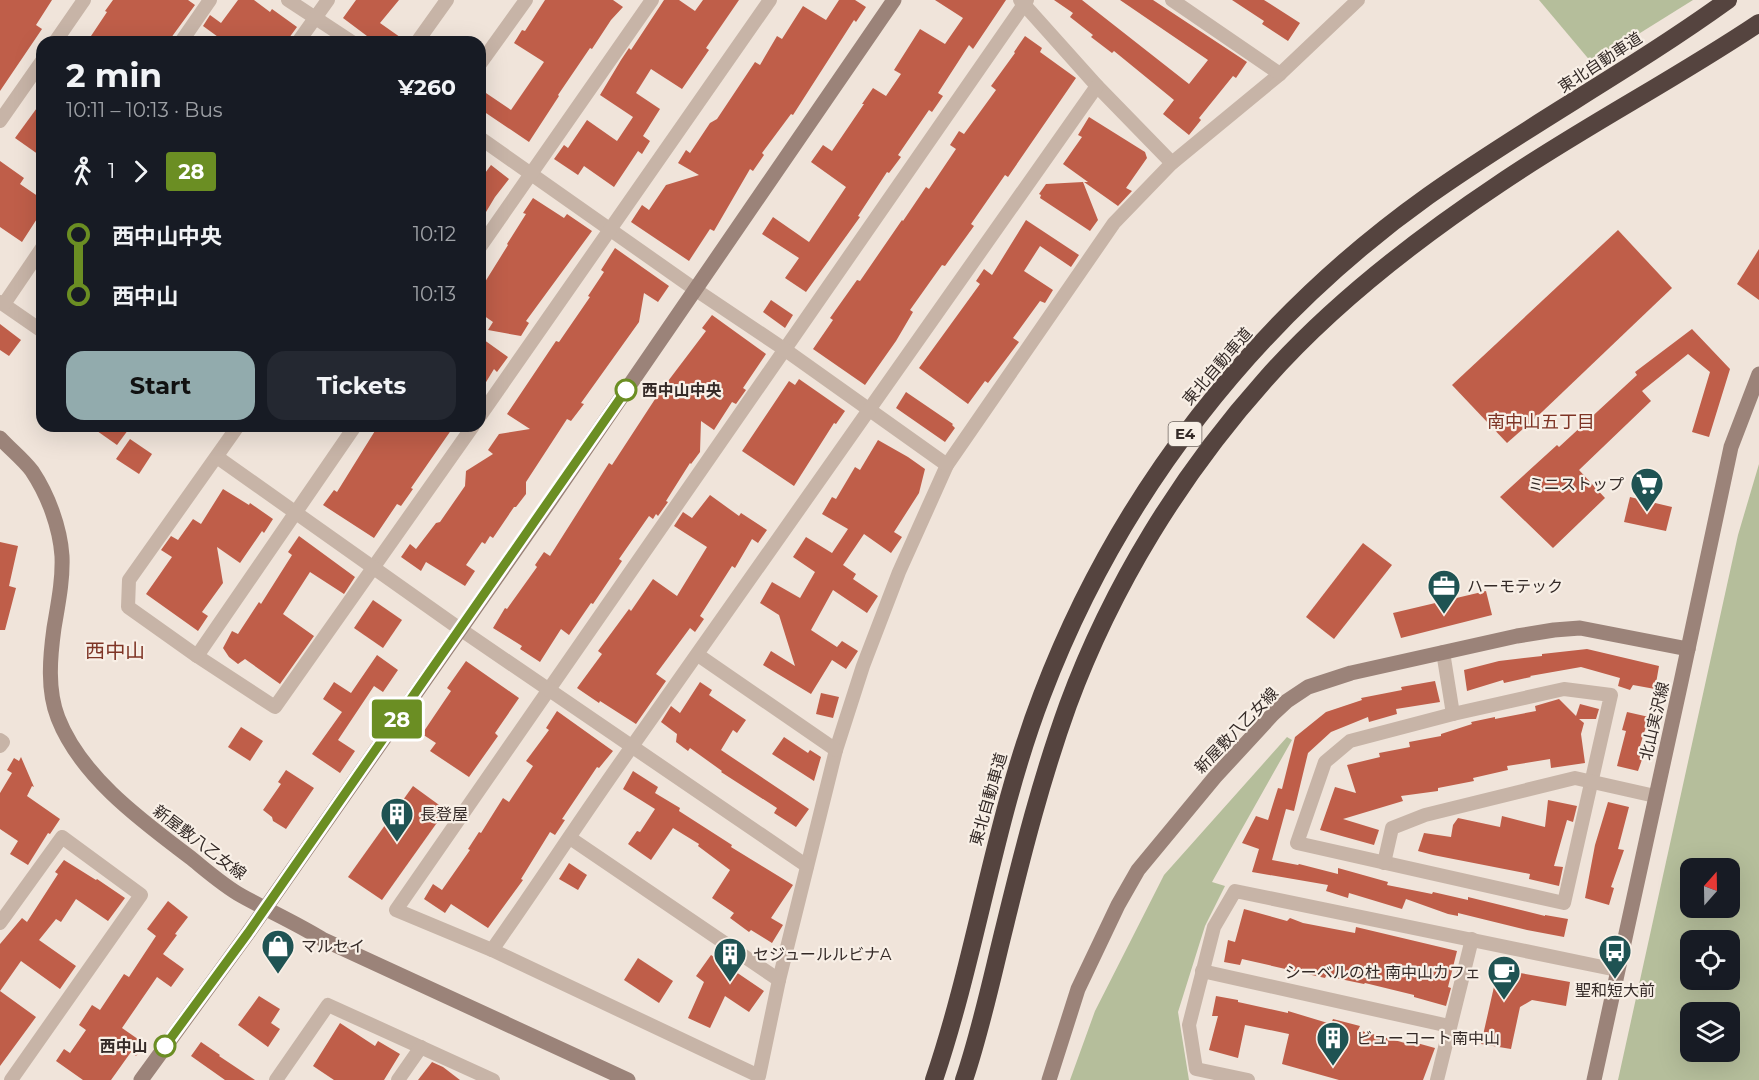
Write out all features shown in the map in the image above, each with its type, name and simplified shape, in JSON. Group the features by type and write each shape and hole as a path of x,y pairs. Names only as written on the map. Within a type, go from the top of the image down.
{"highway":[{"name":"東北自動車道","path":"934,1080 960,989 997,837 1041,695 1103,560 1163,463 1199,416 1258,347 1316,289 1368,242 1479,162 1613,77 1728,0"},
{"name":"E4","path":"964,1080 1047,767 1070,702 1115,599 1157,525 1202,458 1265,379 1311,333 1389,264 1498,184 1759,23"}],"street":[{"path":"59,36 84,0"},
{"path":"185,36 210,0"},
{"path":"288,0 343,36"},
{"path":"302,36 327,0"},
{"path":"421,36 447,0"},
{"path":"486,56 526,0"},
{"path":"486,239 652,0"},
{"path":"486,407 770,0"},
{"path":"141,1080 266,908 696,290 894,0"},
{"path":"1172,0 1280,74"},
{"path":"1172,163 1097,86 1024,1 396,910 492,950 759,1076 779,980 836,750 863,666 895,583 947,465 1114,223 1172,163 1280,74 1358,0"},
{"path":"0,121 36,70"},
{"path":"492,950 632,746 1097,86"},
{"path":"486,142 947,465"},
{"path":"36,256 2,303 36,327"},
{"name":"北山実沢線","path":"1594,1080 1731,447 1759,374"},
{"path":"234,432 129,580 128,607 275,707 469,432"},
{"path":"197,656 351,432"},
{"name":"新屋敷八乙女線","path":"1,445 31,470 43,490 55,521 62,555 61,583 50,666 57,717 72,746 118,801 240,895 322,939 628,1080"},
{"path":"217,457 460,629 807,866"},
{"name":"新屋敷八乙女線","path":"1049,1080 1078,989 1118,905 1138,870 1215,777 1287,701 1308,687 1326,680 1443,652 1554,630 1580,628 1688,649"},
{"path":"1443,652 1453,714"},
{"path":"698,655 836,750"},
{"path":"1564,689 1611,695 1592,781 1564,903 1297,843 1325,762 1350,741 1453,714 1564,689"},
{"path":"0,740 3,742 0,746"},
{"path":"1384,863 1392,828 1425,815 1575,778 1655,796"},
{"path":"0,923 62,837 141,894 11,1080"},
{"path":"570,838 779,980"},
{"path":"1248,1080 1196,1069 1189,1025 1214,927 1235,891 1617,970"},
{"path":"1437,1080 1472,939"},
{"path":"1202,971 1449,1026"},
{"path":"276,1080 328,1005 493,1080"},
{"path":"398,1080 421,1047"}],"green space":[{"path":"1539,0 1693,0 1592,63"},
{"path":"1759,464 1759,1080 1618,1080 1738,535"},
{"path":"1287,737 1292,740 1212,882 1225,886 1205,926 1178,1012 1189,1080 1070,1080 1095,1011 1164,875"}],"building":[{"path":"0,0 52,0 36,25 42,29 0,91"},
{"path":"113,0 188,0 195,5 172,36 91,36 107,12 105,11"},
{"path":"238,0 254,0 270,12 272,9 297,27 290,36 217,36 203,26 210,15 221,23"},
{"path":"356,0 399,0 380,23 398,36 367,36 343,18"},
{"path":"545,0 613,0 623,7 611,20 592,49 590,48 529,142 486,113 486,93 511,110 544,62 514,43 522,30 525,31"},
{"path":"664,0 679,0 695,11 703,0 739,0 706,48 709,50 682,89 651,69 636,93 660,109 643,136 650,141 642,154 638,151 614,187 584,166 578,175 554,159 564,145 568,148 587,120 617,141 633,117 600,95 629,48 631,50"},
{"path":"839,0 855,0 866,7 856,22 854,20 793,115 791,114 762,153 764,155 753,171 750,169 714,231 710,229 689,261 631,222 642,205 649,210 666,185 699,175 678,163 686,150 690,153 710,123 717,119 755,62 760,65 777,36 782,39 803,6 826,20"},
{"path":"935,0 1006,0 973,49 969,45 938,93 943,96 932,112 929,110 898,155 901,157 889,173 887,172 858,216 860,217 806,292 785,278 799,258 762,234 773,217 809,242 846,187 811,162 823,145 832,151 873,88 886,96 901,74 894,70 920,29 945,44 963,18"},
{"path":"1054,0 1082,0 1189,84 1208,60 1120,0 1153,0 1247,62 1236,78 1233,76 1199,118 1201,120 1189,135 1163,114 1174,100 1114,51 1112,53 1091,37 1093,35 1070,17 1073,13"},
{"path":"1232,0 1264,0 1300,23 1288,41 1262,24 1264,21"},
{"path":"1025,36 1042,48 1040,52 1076,78 1008,177 1005,175 971,224 974,226 945,266 942,265 910,310 913,312 896,341 865,385 813,349 833,320 830,318 857,280 860,281 926,187 929,189 956,149 950,145 959,131 964,134 996,90 991,86"},
{"path":"36,109 36,153 15,138"},
{"path":"1089,117 1145,152 1147,158 1126,188 1132,191 1118,206 1063,164 1082,137 1078,135"},
{"path":"0,161 24,178 20,184 36,195 36,220 22,242 0,227"},
{"path":"491,165 509,179 486,212 486,172"},
{"path":"1083,182 1098,220 1090,231 1040,198 1039,194 1046,184"},
{"path":"533,198 564,218 567,214 592,231 526,321 529,323 521,336 488,330 493,322 486,317 486,280 526,214 523,213"},
{"path":"1026,220 1079,255 1071,267 1040,246 1024,271 1053,290 1045,303 1040,301 1013,338 1019,342 988,383 985,381 968,404 919,368 980,284 976,281 984,269 992,275"},
{"path":"1618,230 1672,288 1507,443 1452,385"},
{"path":"615,248 669,286 658,302 644,293 639,322 581,403 584,404 571,421 567,419 526,482 526,494 514,507 493,538 490,536 485,544 482,542 466,565 475,571 465,586 426,562 421,571 401,557 410,544 416,549 436,523 440,522 465,486 466,471 493,454 488,450 499,434 530,429 507,414 556,341 559,342 590,297 588,296 604,272 601,270"},
{"path":"1759,249 1759,300 1737,284"},
{"path":"771,300 793,315 785,328 763,312"},
{"path":"712,315 766,354 743,388 746,390 736,404 732,402 714,430 701,421 700,452 690,463 666,501 668,502 658,516 656,514 653,519 649,516 619,559 622,561 593,604 591,603 569,635 561,629 540,662 520,649 522,646 493,628 505,608 507,609 537,567 535,565 544,552 550,556 609,463 612,465 659,393 706,331 702,328"},
{"path":"0,324 21,340 9,356 0,350"},
{"path":"1692,329 1730,369 1709,437 1692,432 1710,372 1688,354 1642,391 1651,401 1579,470 1605,498 1553,548 1500,497 1557,445 1559,447 1637,375 1635,372"},
{"path":"486,341 508,357 497,372 494,369 486,382"},
{"path":"799,379 845,411 836,424 834,423 794,486 742,451 789,381 795,385"},
{"path":"906,392 953,424 955,428 945,442 896,408"},
{"path":"99,432 127,432 117,445"},
{"path":"374,432 450,432 401,506 397,504 374,538 323,505 334,490 337,492"},
{"path":"130,439 152,454 139,474 116,459"},
{"path":"878,440 925,469 919,493 894,532 902,537 891,553 864,534 843,565 856,574 853,579 878,596 867,613 833,590 811,630 837,647 842,641 858,651 846,669 832,660 811,694 763,665 771,651 795,666 779,615 760,603 772,582 800,598 815,572 793,557 806,537 832,553 848,529 822,514 832,497 836,499 855,467 860,470"},
{"path":"223,489 249,505 250,503 273,519 240,563 217,547 223,583 202,612 208,616 198,631 146,594 172,557 161,550 171,536 178,540 193,519 201,524"},
{"path":"710,495 739,516 741,513 767,530 758,543 752,539 735,568 732,566 700,616 704,619 695,632 690,628 656,674 666,681 636,724 577,688 602,654 598,651 629,609 631,611 653,579 677,596 707,547 674,526 683,512 692,518"},
{"path":"1630,497 1672,507 1666,531 1624,522"},
{"path":"299,536 355,577 344,594 310,572 283,614 314,636 280,684 245,659 238,664 223,648 232,631 238,634 259,602 261,604 292,555 288,552"},
{"path":"0,542 18,546 9,586 16,588 5,630 0,630"},
{"path":"1363,543 1392,565 1334,639 1306,617"},
{"path":"1486,591 1492,615 1401,638 1393,613"},
{"path":"373,600 402,620 383,648 354,628"},
{"path":"1587,649 1659,666 1655,689 1633,685 1630,690 1618,686 1620,678 1581,667 1504,683 1503,680 1467,691 1464,670 1499,661"},
{"path":"377,655 398,670 383,692 374,686 338,740 355,751 340,773 312,754 342,712 323,699 334,682 351,693"},
{"path":"466,661 519,698 495,733 498,736 469,777 430,751 436,743 422,734 451,691 447,688"},
{"path":"1435,681 1440,702 1396,709 1397,714 1369,722 1368,717 1331,732 1308,753 1294,811 1286,809 1272,860 1338,874 1338,868 1388,882 1387,885 1468,900 1468,897 1545,916 1568,919 1564,937 1458,913 1458,916 1448,914 1406,899 1402,909 1349,893 1348,898 1326,891 1328,885 1252,872 1259,849 1242,843 1256,816 1268,820 1278,788 1282,789 1295,737 1326,712 1362,700 1361,698"},
{"path":"700,682 712,690 709,695 746,720 737,733 733,730 721,750 809,809 796,827 774,813 777,808 721,772 690,748 688,751 676,742 677,734 661,722 671,706 680,713"},
{"path":"821,693 839,697 833,718 816,714"},
{"path":"1559,699 1576,716 1580,704 1599,709 1596,719 1579,719 1584,723 1581,734 1585,763 1551,768 1550,759 1507,766 1508,770 1473,778 1474,781 1438,788 1438,791 1401,796 1403,801 1343,819 1379,830 1374,845 1320,830 1335,787 1356,793 1347,765 1380,757 1379,753 1410,747 1409,742 1441,736 1441,734 1472,724 1471,722 1536,711 1535,706"},
{"path":"557,711 613,751 599,768 597,767 562,819 565,820 555,835 550,832 521,879 523,880 488,928 451,904 445,913 424,899 433,884 442,890 503,798 509,802 533,766 526,761 549,730 546,728"},
{"path":"1627,712 1649,717 1639,749 1645,751 1638,771 1617,766 1626,731 1622,730"},
{"path":"241,727 263,741 250,761 228,747"},
{"path":"784,737 808,753 810,750 821,757 814,781 772,754"},
{"path":"21,757 34,787 32,786 27,796 60,819 50,834 48,833 28,865 10,854 18,841 0,829 0,793 12,773 7,770 14,758 19,761"},
{"path":"286,770 314,788 286,829 273,821 272,817 263,810 281,784 278,782"},
{"path":"633,771 658,787 655,793 680,808 679,811 732,845 731,847 793,885 771,918 783,925 772,943 751,930 749,932 730,918 734,913 712,898 730,870 698,846 699,844 673,828 651,860 628,844 637,831 640,832 655,809 623,789"},
{"name":"長登屋","path":"413,786 446,810 382,900 348,877"},
{"path":"1548,800 1577,806 1573,822 1567,820 1554,866 1563,867 1559,886 1529,879 1530,874 1418,851 1424,833 1451,837 1453,825 1458,818 1500,827 1502,816 1545,827"},
{"path":"1608,802 1629,807 1618,849 1624,850 1611,887 1614,888 1609,905 1585,898 1595,845"},
{"path":"64,860 125,898 108,921 76,899 61,922 56,919 39,940 76,966 60,989 21,961 0,991 0,944 22,918 27,922 58,874 55,872"},
{"path":"569,863 587,875 578,890 559,879"},
{"path":"168,901 188,917 163,954 184,969 171,987 157,977 122,1028 145,1044 136,1056 131,1052 111,1080 83,1080 56,1061 64,1049 70,1053 86,1030 79,1025 92,1005 100,1010 124,974 129,977 156,936 147,929"},
{"path":"1244,909 1287,921 1290,918 1303,923 1355,933 1356,927 1457,951 1446,1006 1414,997 1414,995 1365,983 1326,976 1325,978 1242,959 1240,965 1224,962 1228,940 1235,942"},
{"name":"セジュールルビナA","path":"711,955 764,991 749,1012 725,996 710,1028 688,1018 704,982 696,976"},
{"path":"638,958 673,981 659,1003 624,980"},
{"path":"1498,969 1570,982 1566,1006 1532,1000 1520,1007 1511,1049 1481,1044"},
{"path":"0,991 36,1017 0,1066"},
{"path":"259,996 280,1009 271,1023 280,1029 268,1047 238,1025"},
{"path":"1216,996 1288,1013 1288,1011 1331,1024 1333,1019 1360,1026 1358,1030 1405,1043 1406,1040 1435,1048 1423,1080 1339,1080 1282,1064 1289,1034 1245,1025 1238,1058 1209,1050 1218,1016 1212,1016"},
{"path":"340,1023 375,1046 378,1041 400,1054 384,1080 334,1080 313,1066"},
{"path":"201,1042 255,1080 225,1080 191,1056"},
{"path":"432,1062 443,1067 460,1080 418,1080"}],"bus line":[{"name":"28","path":"165,1046 248,933 626,390"}],"place":[{"name":"西中山中央","path":"626,390"},
{"name":"ミニストップ","path":"1647,513"},
{"name":"ハーモテック","path":"1444,615"},
{"name":"長登屋","path":"397,843"},
{"name":"マルセイ","path":"278,975"},
{"name":"聖和短大前","path":"1615,980"},
{"name":"セジュールルビナA","path":"730,983"},
{"name":"シーベルの杜 南中山カフェ","path":"1504,1001"},
{"name":"西中山","path":"165,1046"},
{"name":"ビューコート南中山","path":"1333,1067"}],"district":[{"name":"南中山五丁目","path":"1541,422"},
{"name":"西中山","path":"115,651"}]}
